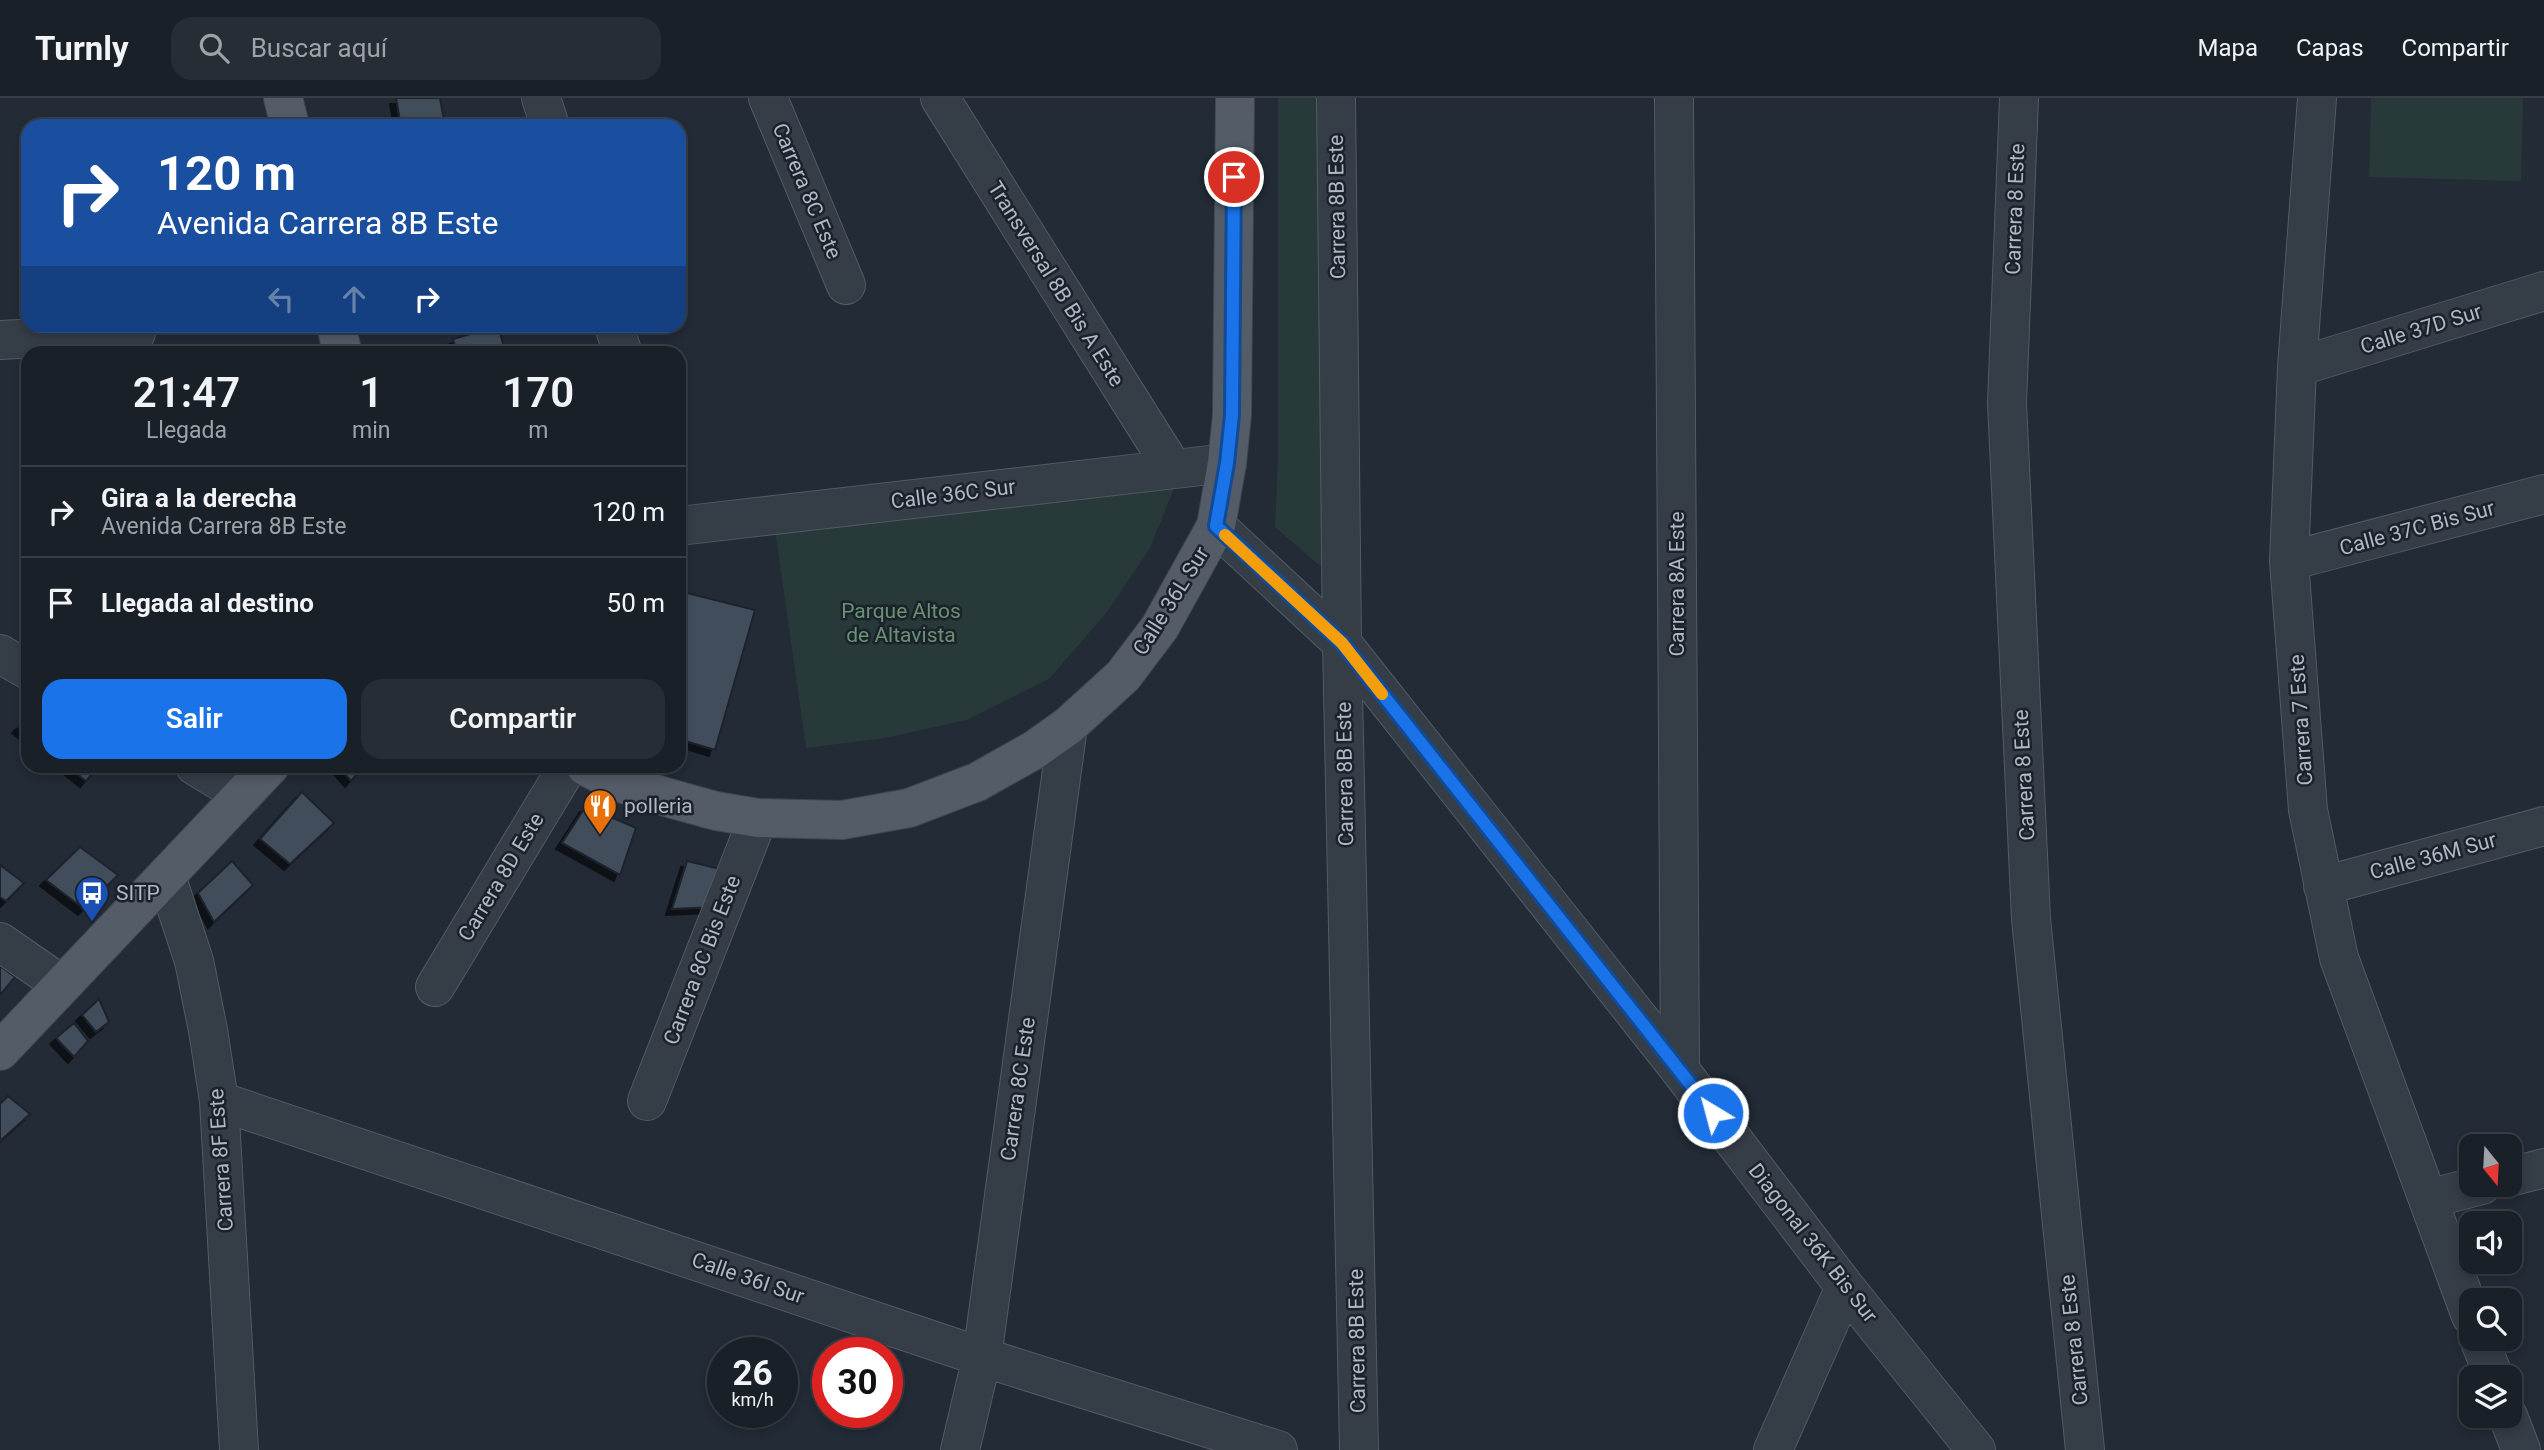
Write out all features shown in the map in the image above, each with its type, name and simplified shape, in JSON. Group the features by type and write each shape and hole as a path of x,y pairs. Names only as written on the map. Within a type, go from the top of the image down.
{"main road":[{"path":"283,98 288,119"},
{"name":"Calle 36L Sur","path":"599,773 617,782 668,798 716,811 758,818 842,820 909,808 977,782 1034,750 1068,726 1123,676 1160,627 1216,526 1232,415 1235,98"},
{"path":"0,1051 263,773"}],"street":[{"path":"541,98 548,119"},
{"name":"Carrera 8C Este","path":"768,98 846,285"},
{"name":"Transversal 8B Bis A Este","path":"940,98 1173,469"},
{"name":"Carrera 8B Este","path":"1336,98 1342,643 1359,1450"},
{"name":"Carrera 8A Este","path":"1674,98 1680,1070"},
{"name":"Carrera 8 Este","path":"2019,98 2007,403 2030,905 2085,1450"},
{"name":"Carrera 7 Este","path":"2317,98 2297,367 2289,561 2308,810 2339,958 2461,1288"},
{"name":"Calle 37D Sur","path":"2297,367 2544,291"},
{"path":"0,340 119,333"},
{"name":"Calle 36C Sur","path":"686,525 1227,463"},
{"name":"Calle 37C Bis Sur","path":"2289,561 2544,494"},
{"name":"Diagonal 36K Bis Sur","path":"1216,526 1342,643 1680,1070 1845,1287 1976,1450"},
{"path":"0,654 21,666"},
{"name":"Carrera 8C Este","path":"960,1450 982,1357 1068,726"},
{"path":"207,773 243,794"},
{"name":"Carrera 8D Este","path":"435,987 564,773"},
{"name":"Carrera 8C Bis Este","path":"647,1101 758,818"},
{"name":"Calle 36M Sur","path":"2323,886 2544,826"},
{"name":"Carrera 8F Este","path":"166,876 194,961 219,1101 239,1450"},
{"path":"0,942 62,985"},
{"name":"Calle 36I Sur","path":"219,1101 982,1357 1278,1450"},
{"path":"2522,1174 2544,1168"},
{"path":"2428,1199 2459,1191"},
{"path":"1773,1450 1845,1287"},
{"path":"2513,1428 2521,1450"}],"green space":[{"path":"1278,98 1352,98 1358,599 1275,527 1278,460"},
{"path":"2371,98 2523,98 2521,181 2369,177"},
{"name":"Parque Altos de Altavista","path":"1177,481 1150,548 1107,612 1049,679 967,720 885,738 806,748 775,530"}],"building":[{"path":"396,98 440,98 444,119 400,119"},
{"path":"474,333 500,333 504,346 455,346 453,339"},
{"path":"686,593 755,610 715,750 686,741"},
{"path":"76,773 92,773 86,781"},
{"path":"344,773 358,773 351,781"},
{"path":"302,792 334,823 290,864 260,839"},
{"name":"polleria","path":"586,806 636,828 620,875 562,843"},
{"path":"80,847 118,875 84,909 46,880"},
{"path":"232,861 253,885 214,922 198,893"},
{"path":"687,861 724,870 715,907 672,909"},
{"path":"0,865 24,883 6,901 0,897"},
{"path":"0,966 15,977 0,995"},
{"path":"99,999 109,1022 96,1032 82,1015"},
{"path":"74,1023 88,1041 74,1057 56,1038"},
{"path":"8,1096 30,1114 0,1141 0,1104"}],"slow traffic":[{"path":"1225,535 1342,643 1382,694"}],"place":[{"name":"polleria","path":"600,836"},
{"name":"SITP","path":"92,923"}],"route":[{"path":"1234,177 1232,415 1216,526 1342,643 1713,1113"}]}
